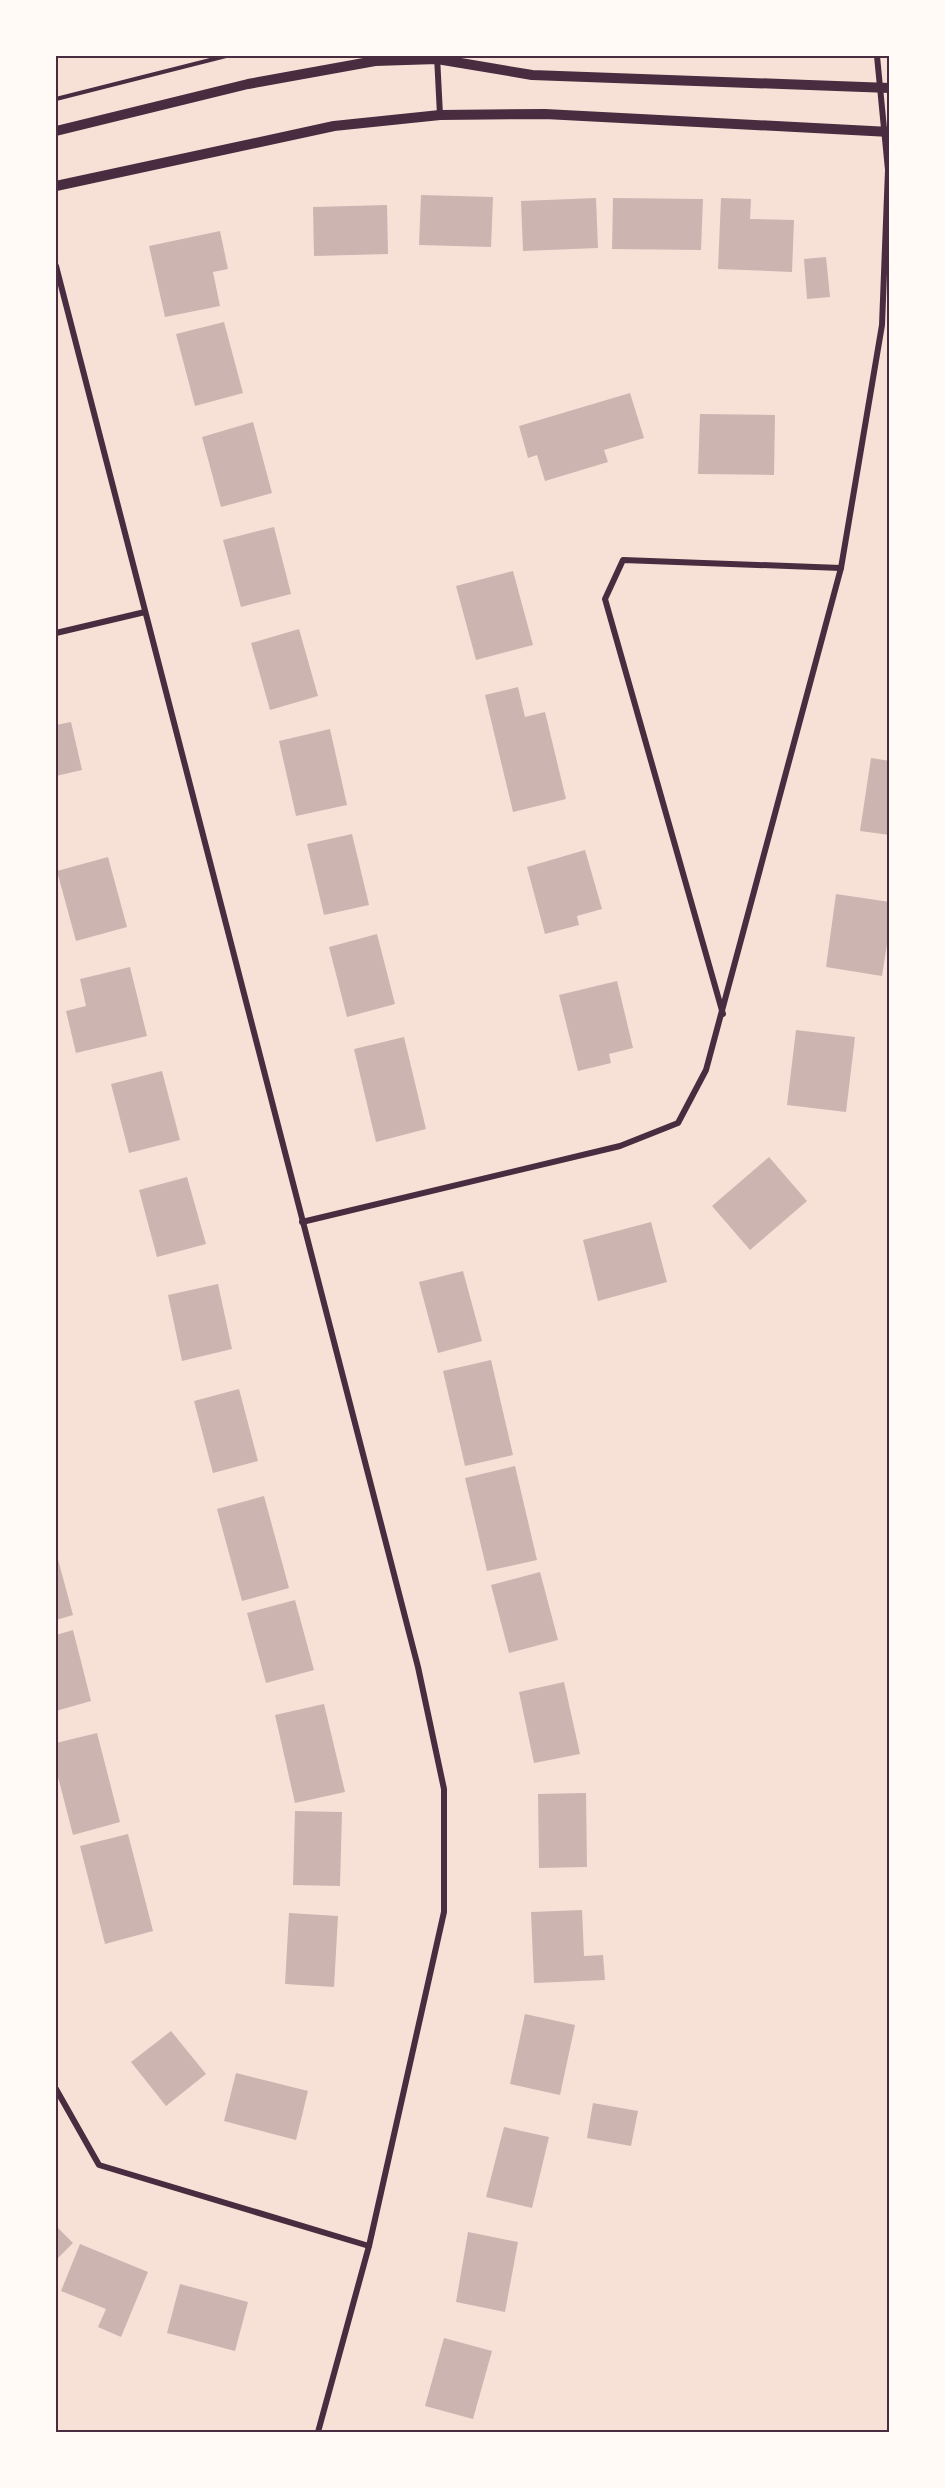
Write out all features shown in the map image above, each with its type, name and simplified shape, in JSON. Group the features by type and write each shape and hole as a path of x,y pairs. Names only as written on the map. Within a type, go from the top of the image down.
{"street":[{"path":"302,1222 620,1146 678,1123 706,1070 723,1014 841,568 882,325 888,132 885,88 877,56"},
{"path":"56,131 248,84 375,61 437,57 532,75 885,88"},
{"path":"437,57 440,115"},
{"path":"56,186 334,126 440,115 545,114 888,132"},
{"path":"56,266 418,1667 444,1789 444,1912 369,2246 318,2433"},
{"path":"723,1014 605,598 623,560 841,568"},
{"path":"56,633 145,612"},
{"path":"56,2089 99,2165 369,2246"}],"path":[{"path":"56,99 226,56"}],"building":[{"path":"421,195 493,197 491,247 419,245"},
{"path":"596,198 598,248 523,251 521,201"},
{"path":"613,198 703,199 701,250 612,249"},
{"path":"721,198 751,199 750,219 794,220 792,272 718,269"},
{"path":"387,205 388,254 314,256 313,207"},
{"path":"220,231 228,269 213,272 220,306 165,317 149,246"},
{"path":"826,257 830,297 807,299 804,259"},
{"path":"224,322 243,393 195,406 176,334"},
{"path":"630,393 644,438 604,450 608,462 545,481 537,455 528,458 519,426"},
{"path":"700,414 775,415 774,475 698,474"},
{"path":"253,422 272,493 221,507 202,437"},
{"path":"274,527 291,594 241,607 223,540"},
{"path":"513,571 533,645 476,660 456,586"},
{"path":"299,629 318,696 270,710 251,643"},
{"path":"518,687 525,717 545,712 566,799 513,812 485,695"},
{"path":"71,722 82,770 56,776 56,725"},
{"path":"330,729 347,805 296,816 279,741"},
{"path":"871,758 890,761 890,835 860,831"},
{"path":"352,834 369,905 324,915 307,844"},
{"path":"585,850 602,909 577,916 579,925 545,934 527,867"},
{"path":"108,857 127,927 76,941 57,871"},
{"path":"836,894 890,902 890,925 882,976 826,967"},
{"path":"377,934 395,1004 347,1017 329,947"},
{"path":"130,967 147,1036 76,1053 66,1011 86,1006 80,979"},
{"path":"617,981 633,1048 609,1054 611,1063 578,1071 559,995"},
{"path":"796,1030 855,1037 846,1112 787,1105"},
{"path":"404,1037 426,1129 376,1142 354,1049"},
{"path":"162,1071 180,1140 129,1153 111,1084"},
{"path":"769,1157 807,1201 750,1250 712,1206"},
{"path":"187,1177 206,1244 157,1257 139,1190"},
{"path":"651,1222 667,1282 598,1301 583,1240"},
{"path":"463,1271 482,1341 438,1353 419,1282"},
{"path":"218,1284 232,1349 182,1361 168,1295"},
{"path":"491,1360 513,1455 465,1466 443,1371"},
{"path":"239,1389 258,1461 213,1473 194,1401"},
{"path":"515,1466 537,1560 487,1571 465,1478"},
{"path":"264,1496 289,1588 242,1601 217,1509"},
{"path":"56,1552 73,1615 56,1620"},
{"path":"540,1572 558,1640 509,1653 491,1585"},
{"path":"295,1600 314,1670 266,1683 247,1613"},
{"path":"73,1630 91,1701 56,1711 56,1635"},
{"path":"564,1682 580,1754 534,1763 519,1692"},
{"path":"324,1704 345,1792 295,1803 275,1715"},
{"path":"97,1733 120,1822 73,1835 56,1769 56,1743"},
{"path":"586,1793 587,1867 539,1868 538,1794"},
{"path":"295,1811 342,1812 340,1886 293,1885"},
{"path":"128,1834 153,1931 105,1944 80,1846"},
{"path":"582,1910 584,1956 603,1955 605,1980 534,1983 531,1912"},
{"path":"289,1913 338,1916 334,1987 285,1984"},
{"path":"525,2014 575,2025 560,2095 510,2084"},
{"path":"171,2031 206,2074 166,2106 131,2062"},
{"path":"236,2073 308,2091 296,2140 224,2121"},
{"path":"593,2103 638,2111 631,2146 587,2138"},
{"path":"504,2127 549,2137 532,2208 486,2197"},
{"path":"56,2226 73,2243 56,2260"},
{"path":"468,2232 518,2242 505,2312 456,2302"},
{"path":"80,2244 148,2272 121,2337 98,2327 106,2309 61,2291"},
{"path":"180,2284 248,2302 235,2351 167,2333"},
{"path":"444,2338 492,2351 473,2419 425,2406"}]}
